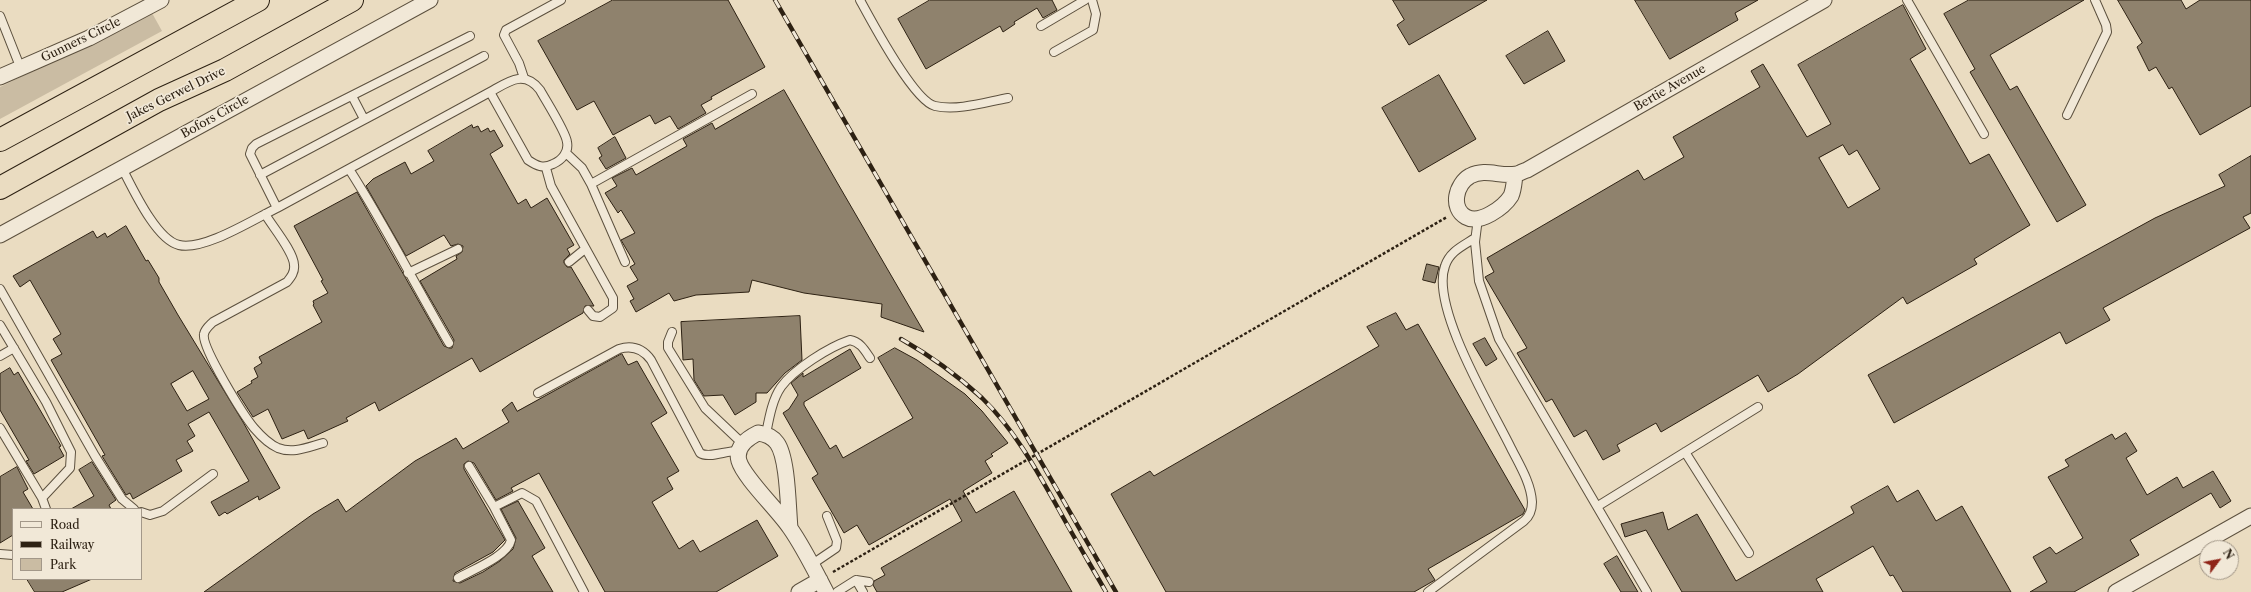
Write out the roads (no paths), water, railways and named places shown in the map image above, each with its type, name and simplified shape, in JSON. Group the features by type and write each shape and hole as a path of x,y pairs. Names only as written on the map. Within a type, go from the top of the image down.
{"highway":[{"path":"0,140 258,0"},
{"name":"Jakes Gerwel Drive","path":"0,188 158,100 225,70 352,0"}],"street":[{"name":"Bofors Circle","path":"0,235 430,0"},
{"name":"Bertie Avenue","path":"1515,175 1527,170 1824,0"},
{"name":"Gunners Circle","path":"0,77 89,38 153,2"},
{"path":"1487,172 1515,175 1511,195 1507,201 1486,216 1478,218 1466,217 1459,210 1457,192 1462,183 1470,176 1487,172"},
{"path":"790,528 782,452 773,439 766,434 758,433 741,447 738,460 744,471 790,528 823,586 798,592"},
{"path":"2116,592 2251,516"}],"lane":[{"path":"524,78 519,63 504,35 506,30 561,0"},
{"path":"860,0 914,90 927,104 947,108 1008,98"},
{"path":"1041,26 1085,0"},
{"path":"1054,52 1093,30 1096,14 1092,0"},
{"path":"1907,0 1984,134"},
{"path":"2067,115 2107,32 2105,20 2095,0"},
{"path":"0,16 21,69"},
{"path":"277,208 250,154 252,148 256,144 470,36"},
{"path":"260,175 484,56"},
{"path":"122,168 157,227 168,239 178,245 188,246 216,238 240,228 490,92 514,80 524,78 534,82 540,90 567,142 566,153 559,161 546,168 537,166 528,160 490,92"},
{"path":"591,184 752,94"},
{"path":"352,96 364,119"},
{"path":"566,153 582,168 591,184 625,262"},
{"path":"546,168 551,186 613,298 613,308 600,317 593,316 588,310"},
{"path":"348,169 376,211 408,273 448,343"},
{"path":"264,214 286,246 295,264 293,274 287,282 213,322 207,328 204,335 205,346 254,428 268,441 278,448 291,450 323,442"},
{"path":"1478,218 1475,259 1479,280 1499,339 1647,592"},
{"path":"1428,592 1524,521 1528,517 1532,506 1525,476 1454,334 1444,299 1443,273 1446,264 1453,252 1476,238"},
{"path":"408,273 458,248"},
{"path":"568,262 585,249"},
{"path":"0,289 95,456 122,499 133,508"},
{"path":"0,325 46,402 71,452 70,468 42,498"},
{"path":"538,393 619,349 632,347 646,353 651,360 700,453 710,456 741,447 705,408 693,392 668,348 668,342 672,332"},
{"path":"766,434 774,400 781,387 810,362 850,340 856,341 864,348 870,358"},
{"path":"0,356 14,348"},
{"path":"1598,506 1758,407"},
{"path":"0,428 42,498 46,508"},
{"path":"1685,452 1748,554"},
{"path":"458,578 500,555 508,548 511,540 494,507 469,466"},
{"path":"142,512 150,515 164,511 213,474"},
{"path":"494,507 522,493 536,501 584,592"},
{"path":"811,565 836,548 837,541 827,516"},
{"path":"0,554 12,555"},
{"path":"856,580 863,592"},
{"path":"837,592 856,580 869,582"}],"railway":[{"path":"775,0 1116,592"},
{"path":"901,339 923,352 963,381 994,410 1033,464 1106,592"}]}
